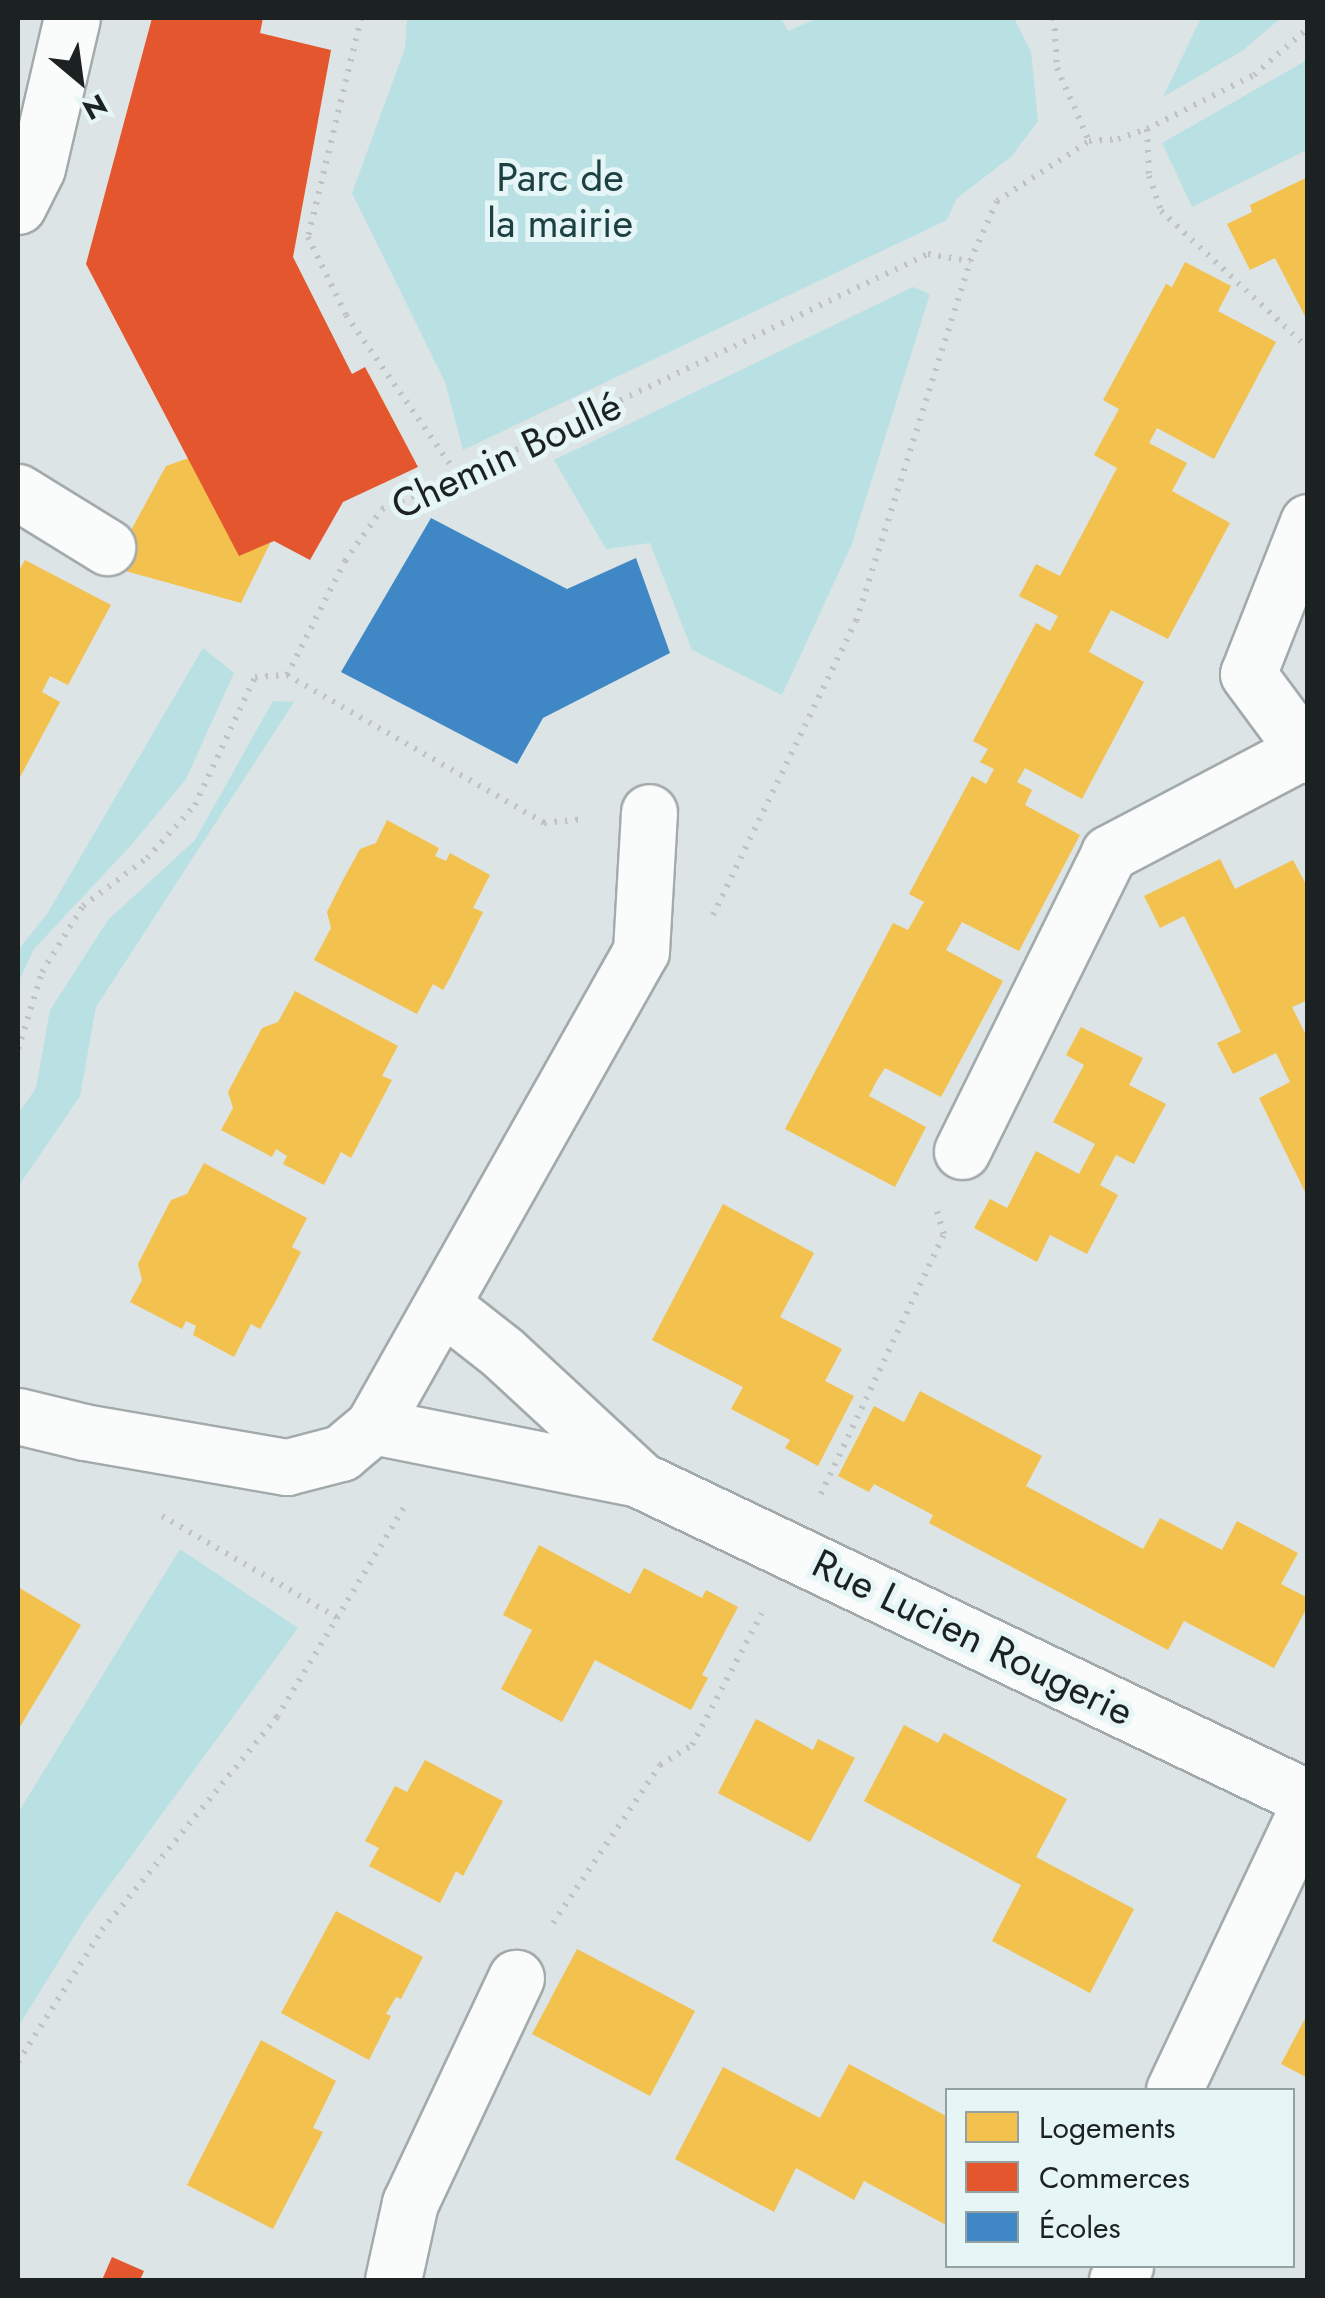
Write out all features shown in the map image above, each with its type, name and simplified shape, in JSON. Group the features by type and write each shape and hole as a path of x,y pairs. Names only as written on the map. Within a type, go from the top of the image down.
{"street":[{"path":"18,206 37,168 72,18"},
{"path":"18,492 107,547"},
{"path":"962,1151 1109,853 1305,753 1248,674 1308,522"},
{"path":"18,1416 84,1432 287,1467 341,1452 373,1426 640,951 650,812"},
{"name":"Rue Lucien Rougerie","path":"442,1305 502,1352 638,1479"},
{"name":"Rue Lucien Rougerie","path":"373,1426 638,1479 1308,1798"},
{"path":"1175,2088 1308,1806"},
{"path":"393,2280 410,2202 516,1978"}],"path":[{"path":"362,18 308,238 346,315 459,477"},
{"path":"1054,18 1057,68 1089,141"},
{"path":"710,920 856,621 970,261 996,201 1089,141 1118,139 1146,129 1254,75 1308,28"},
{"path":"1146,129 1149,176 1162,211 1308,348"},
{"name":"Chemin Boullé","path":"287,675 344,561 382,509 459,477 928,254 970,261"},
{"path":"18,1049 42,972 83,906 147,858 195,805 255,677 287,675 544,824 650,812"},
{"path":"18,2062 102,1930 277,1717 448,1442"},
{"path":"150,1508 338,1618"}],"green space":[{"name":"Parc de la mairie","path":"407,18 781,18 788,31 818,18 1014,18 1031,52 1038,121 1012,156 956,199 947,220 463,450 445,382 352,193 405,48"},
{"path":"1201,18 1281,18 1242,51 1163,97"},
{"path":"1307,60 1307,150 1192,207 1162,143"},
{"path":"913,287 930,294 851,546 782,695 692,650 650,543 606,549 554,460"},
{"path":"203,648 234,673 186,779 133,843 34,949 18,983 18,950 47,914"},
{"path":"273,701 294,702 96,1007 80,1096 18,1187 18,1114 36,1088 50,1010 108,920 195,840"},
{"path":"180,1549 298,1628 85,1919 18,2027 18,1813"}],"building: Logements":[{"path":"1308,177 1308,322 1275,258 1250,270 1227,224 1252,212 1250,205"},
{"path":"1185,262 1231,286 1218,311 1276,342 1214,459 1157,428 1149,443 1187,463 1172,491 1230,523 1168,639 1111,610 1097,636 1089,652 1144,682 1082,799 1025,768 1017,782 1032,790 1025,805 1080,835 1019,951 962,922 946,950 1003,981 941,1097 885,1068 876,1082 869,1096 926,1127 895,1187 785,1129 893,923 908,930 924,902 909,894 972,776 986,784 994,769 980,762 988,749 973,741 1036,623 1050,631 1058,616 1019,596 1036,564 1060,576 1117,468 1094,455 1119,409 1103,400 1166,284 1172,287"},
{"path":"369,374 409,450 287,508 241,603 111,567 166,466 206,452"},
{"path":"25,560 111,605 68,685 50,676 42,692 60,702 18,781 18,572"},
{"path":"387,820 439,848 435,856 446,861 450,853 490,875 473,908 483,912 450,978 443,990 433,984 417,1014 314,960 331,928 327,912 343,880 360,849 376,843"},
{"path":"1220,859 1235,889 1293,860 1308,888 1308,1000 1292,1007 1308,1039 1308,1198 1259,1098 1290,1082 1276,1053 1233,1074 1217,1043 1241,1032 1184,916 1160,928 1144,896"},
{"path":"295,991 398,1046 382,1076 392,1080 351,1158 341,1152 324,1185 283,1164 287,1156 276,1149 272,1157 221,1130 233,1108 228,1092 262,1028 278,1022"},
{"path":"1081,1027 1143,1058 1129,1085 1166,1104 1134,1164 1116,1155 1100,1185 1118,1195 1087,1254 1050,1235 1037,1262 974,1228 990,1199 1007,1208 1036,1151 1079,1174 1095,1144 1053,1122 1084,1065 1066,1055"},
{"path":"204,1163 307,1218 292,1247 301,1252 278,1297 260,1329 251,1324 234,1357 193,1335 196,1326 186,1321 182,1329 130,1302 142,1280 138,1264 171,1200 187,1194"},
{"path":"723,1204 814,1253 780,1317 842,1349 825,1381 854,1396 818,1466 785,1448 790,1440 731,1409 743,1387 652,1340"},
{"path":"920,1391 1042,1456 1026,1486 1143,1549 1160,1518 1222,1550 1237,1521 1298,1553 1281,1584 1308,1598 1308,1606 1274,1668 1184,1621 1168,1650 929,1523 933,1515 874,1484 869,1492 838,1476 874,1406 904,1422"},
{"path":"539,1545 630,1594 644,1568 702,1598 706,1590 738,1607 702,1675 708,1678 691,1710 595,1660 562,1722 501,1689 532,1630 503,1615"},
{"path":"18,1587 81,1625 18,1730"},
{"path":"756,1719 813,1750 818,1739 855,1758 810,1842 718,1793"},
{"path":"904,1725 938,1743 944,1733 1067,1799 1036,1857 1134,1909 1090,1993 992,1941 1021,1885 864,1801"},
{"path":"425,1760 503,1801 463,1876 456,1871 440,1903 369,1866 379,1848 365,1841 395,1786 407,1792"},
{"path":"336,1911 423,1957 401,1999 396,1997 386,2014 391,2016 369,2060 281,2013"},
{"path":"577,1949 695,2011 650,2096 532,2034"},
{"path":"1308,2013 1308,2078 1281,2064"},
{"path":"261,2040 336,2081 313,2128 323,2132 273,2229 187,2185"},
{"path":"849,2064 945,2115 945,2224 864,2181 854,2200 796,2168 774,2212 675,2159 723,2067 820,2118"}],"building: Commerces":[{"path":"152,18 263,18 260,33 331,50 293,257 352,374 365,367 418,467 343,502 310,560 274,541 239,556 86,264"},
{"path":"112,2257 144,2271 140,2280 102,2280"}],"building: Écoles":[{"path":"431,518 567,589 636,558 670,653 543,718 517,764 341,672"}]}
